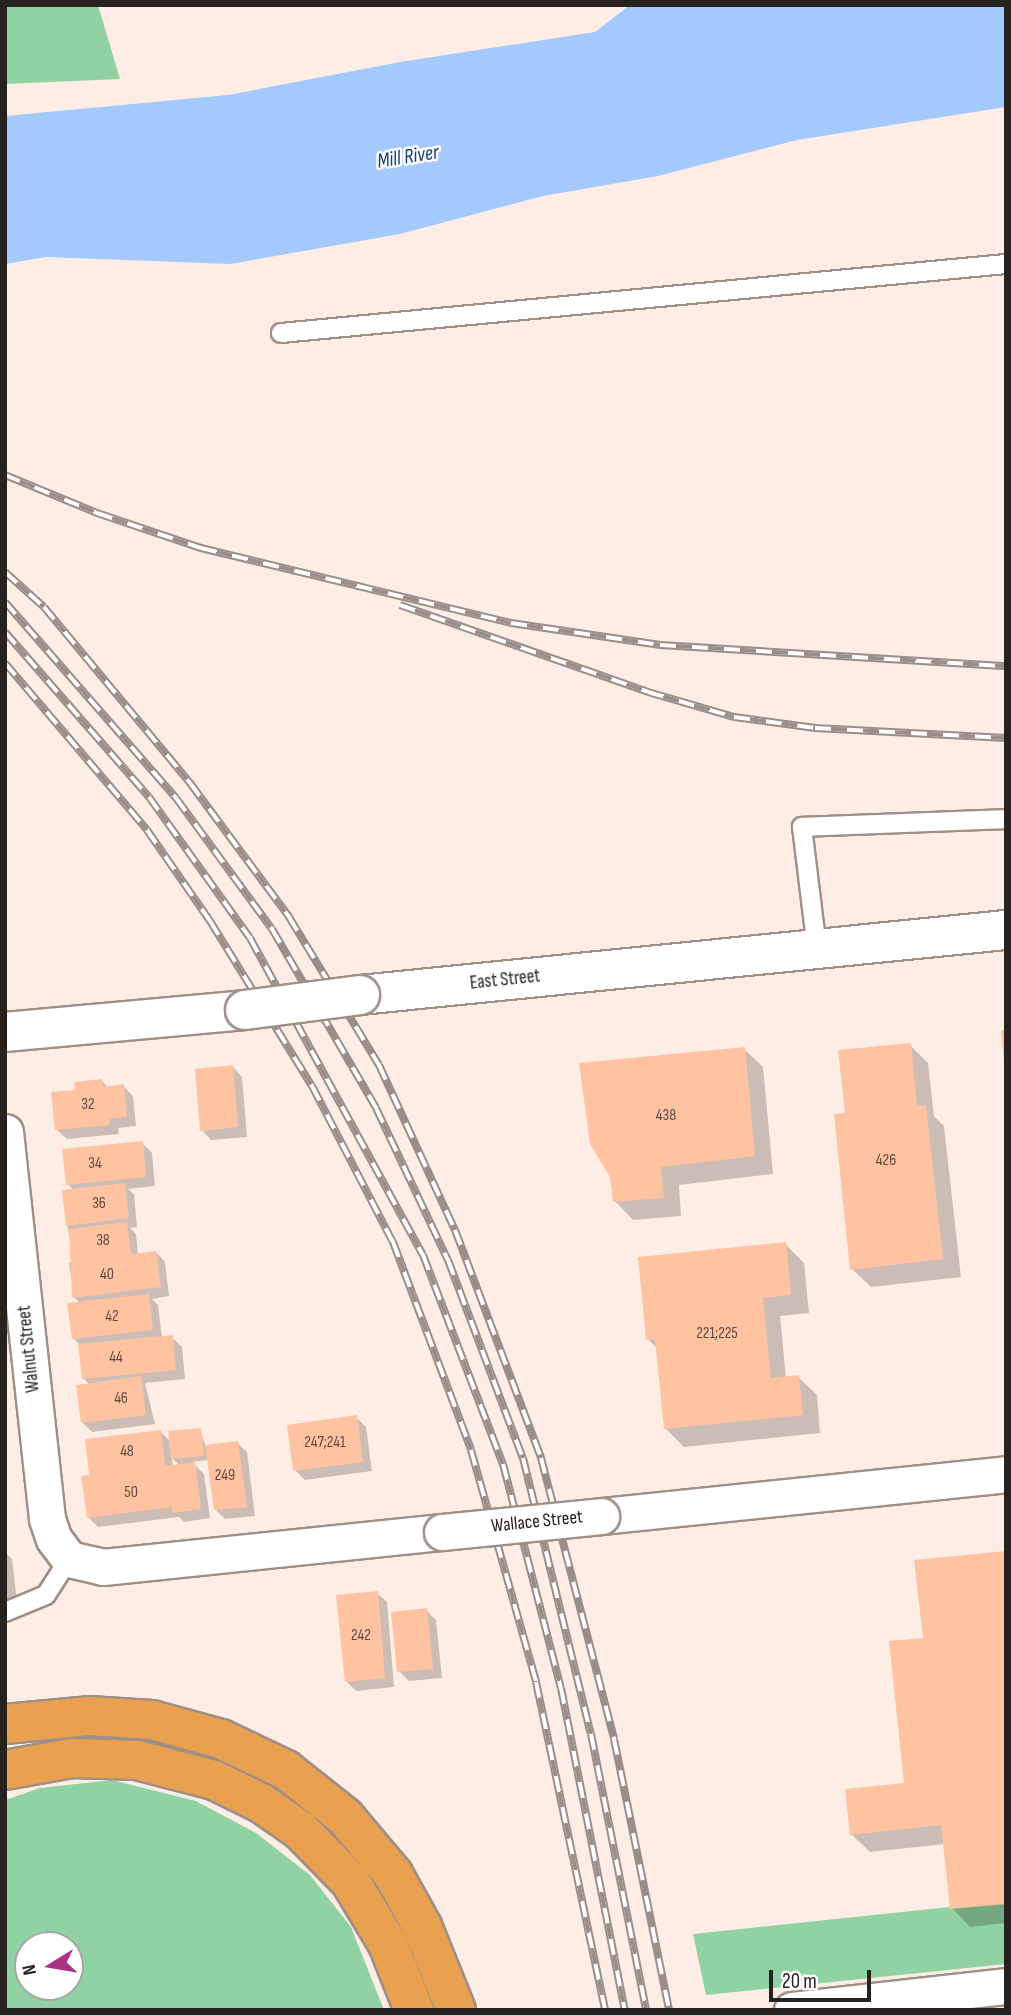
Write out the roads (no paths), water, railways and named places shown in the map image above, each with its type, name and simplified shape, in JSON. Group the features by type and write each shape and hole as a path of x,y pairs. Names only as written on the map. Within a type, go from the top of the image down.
{"highway":[{"path":"5,1724 89,1716 152,1720 221,1739 286,1770 345,1817 393,1874 422,1926 456,2010"},
{"path":"5,1770 72,1758 137,1760 214,1780 261,1802 300,1830 350,1881 388,1944 414,2010"}],"main road":[{"name":"East Street","path":"5,1032 245,1010 360,995 1006,930"}],"street":[{"name":"Walnut Street","path":"5,1132 47,1519 54,1539 69,1559"},
{"name":"Wallace Street","path":"69,1559 103,1567 1006,1474"},
{"path":"792,2010 1006,1986"}],"lane":[{"path":"281,333 1006,264"},
{"path":"817,948 802,827 1006,818"},
{"path":"5,1612 46,1595 69,1559"}],"water":[{"name":"Mill River","path":"630,5 1006,5 1006,107 797,140 658,176 543,196 400,234 230,264 46,257 5,264 5,116 228,95 400,62 595,32"}],"railway":[{"path":"5,475 97,513 201,548 511,623 660,645 1006,666"},
{"path":"5,572 44,607 190,783 289,917 379,1065 455,1230 541,1458 614,1739 669,2010"},
{"path":"5,602 176,798 272,929 376,1108 448,1260 523,1458 591,1734 646,2010"},
{"path":"400,605 648,692 734,717 815,728 1006,738"},
{"path":"5,632 149,797 250,938 423,1255 503,1464 561,1688 625,2010"},
{"path":"5,663 147,830 210,921 312,1086 393,1242 471,1450 536,1682 605,2010"}]}
